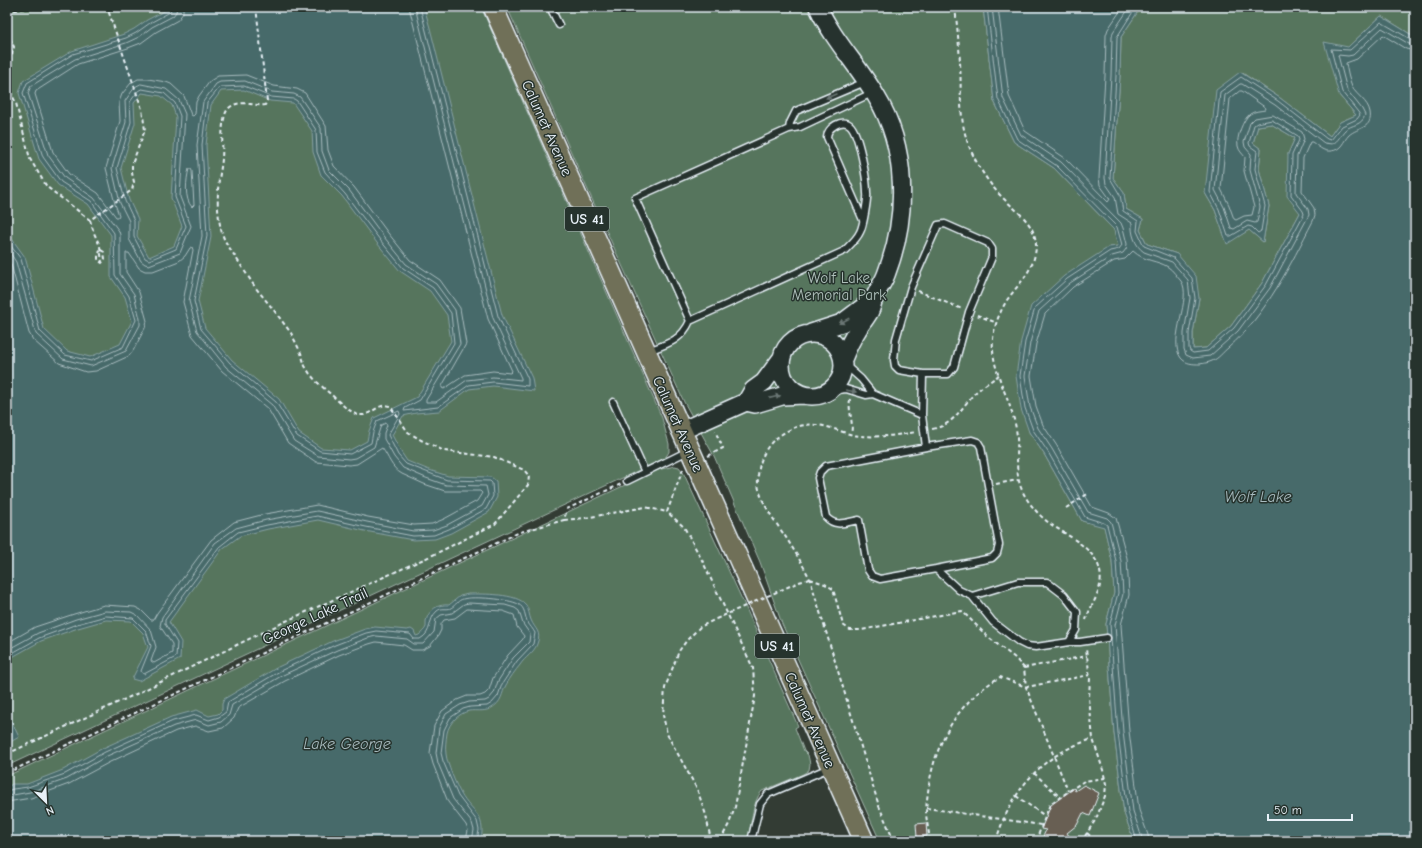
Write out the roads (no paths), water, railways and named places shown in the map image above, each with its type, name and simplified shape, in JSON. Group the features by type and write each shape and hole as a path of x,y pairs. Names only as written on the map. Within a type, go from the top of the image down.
{"main road":[{"name":"Calumet Avenue","path":"493,7 864,841"},
{"path":"818,7 838,42 871,87 884,111 894,139 898,156 902,190 900,224 893,256 887,274 874,300 871,310 857,331 843,361"},
{"path":"681,431 746,402 753,390 764,382 781,359 791,342 800,336 842,323 874,300"},
{"path":"746,402 755,404 782,396 821,395 836,385 841,377 843,368 840,350 827,337 810,333"},
{"path":"781,359 783,377 788,385 804,395"}],"lane":[{"path":"550,7 559,25"},
{"path":"690,321 635,198 789,129 800,127 871,87"},
{"path":"789,129 790,123 796,111 871,87"},
{"path":"646,352 678,338 686,331 690,321 844,251 860,233 863,220 868,195 860,150 851,126 848,123 843,123 830,128 827,133 827,137 863,220"},
{"path":"945,224 988,243 992,249 992,257 969,312 954,367 948,374 923,374 899,370 895,366 894,360 896,339 911,287 938,225 945,224"},
{"path":"843,361 861,379 873,394 922,415"},
{"path":"923,374 922,415 926,447"},
{"path":"829,391 846,389 866,395 873,394"},
{"path":"613,402 645,472"},
{"path":"972,440 978,442 981,447 999,545 997,553 992,558 936,569 880,579 872,576 868,570 859,520 837,524 830,522 826,517 818,478 820,472 826,466 926,447 972,440"},
{"path":"627,481 690,451"},
{"path":"936,569 959,590 972,596 993,622 1019,642 1027,646 1036,647 1107,638"},
{"path":"972,596 1018,582 1047,582 1064,595 1077,612 1076,630 1069,642"},
{"path":"751,841 760,804 768,794 831,767"}],"water":[{"path":"172,7 424,7 502,315 532,378 534,391 493,386 469,389 439,411 403,416 392,435 407,461 448,476 491,477 496,481 497,497 489,512 451,533 435,539 413,540 318,520 268,529 240,536 222,549 169,622 181,642 180,659 139,681 132,679 148,647 143,633 131,621 106,620 78,628 41,641 7,660 7,235 12,239 25,257 44,329 67,351 90,357 120,344 132,321 125,297 111,277 111,235 88,204 58,185 39,159 19,93 23,81 72,51 124,34","holes":["244,90 270,101 293,103 312,131 313,152 321,175 342,196 400,271 430,291 447,315 451,341 417,397 374,418 367,441 350,450 321,448 299,433 279,399 232,360 205,328 198,301 211,237 206,145 211,105 221,91","142,93 161,96 172,105 176,117 171,198 182,226 174,246 149,257 137,236 138,219 129,200 121,168 135,123 134,103"]},
{"name":"Wolf Lake","path":"983,7 1141,7 1121,37 1120,76 1113,178 1124,193 1126,209 1143,219 1140,230 1147,244 1177,254 1196,276 1199,298 1193,333 1193,349 1206,348 1231,326 1262,283 1300,213 1287,196 1288,154 1295,138 1271,124 1258,126 1253,143 1261,149 1259,169 1269,206 1263,242 1249,230 1227,244 1215,210 1205,193 1216,90 1240,72 1280,98 1330,136 1340,122 1356,115 1339,95 1324,42 1348,47 1381,16 1415,37 1415,841 1134,841 1124,813 1114,733 1106,624 1114,593 1112,561 1104,527 1082,521 1044,454 1029,432 1021,409 1016,376 1021,341 1031,306 1064,276 1109,247 1118,246 1114,230 1054,168 1014,142 994,101"},
{"name":"Lake George","path":"468,594 508,596 522,601 527,607 531,620 539,636 536,647 511,677 497,704 487,710 465,712 452,722 448,729 446,749 448,763 454,780 465,801 480,819 482,825 481,841 7,841 7,793 8,787 12,784 27,784 63,770 103,748 171,717 197,710 209,716 218,714 222,710 224,699 278,667 333,641 365,629 375,627 407,630 411,629 414,631 416,636 419,635 426,627 427,617 434,608 441,605 449,605 460,596"},
{"path":"7,712 19,737 7,744"}],"park label":[{"name":"Wolf Lake Memorial Park","path":"839,286"}]}
